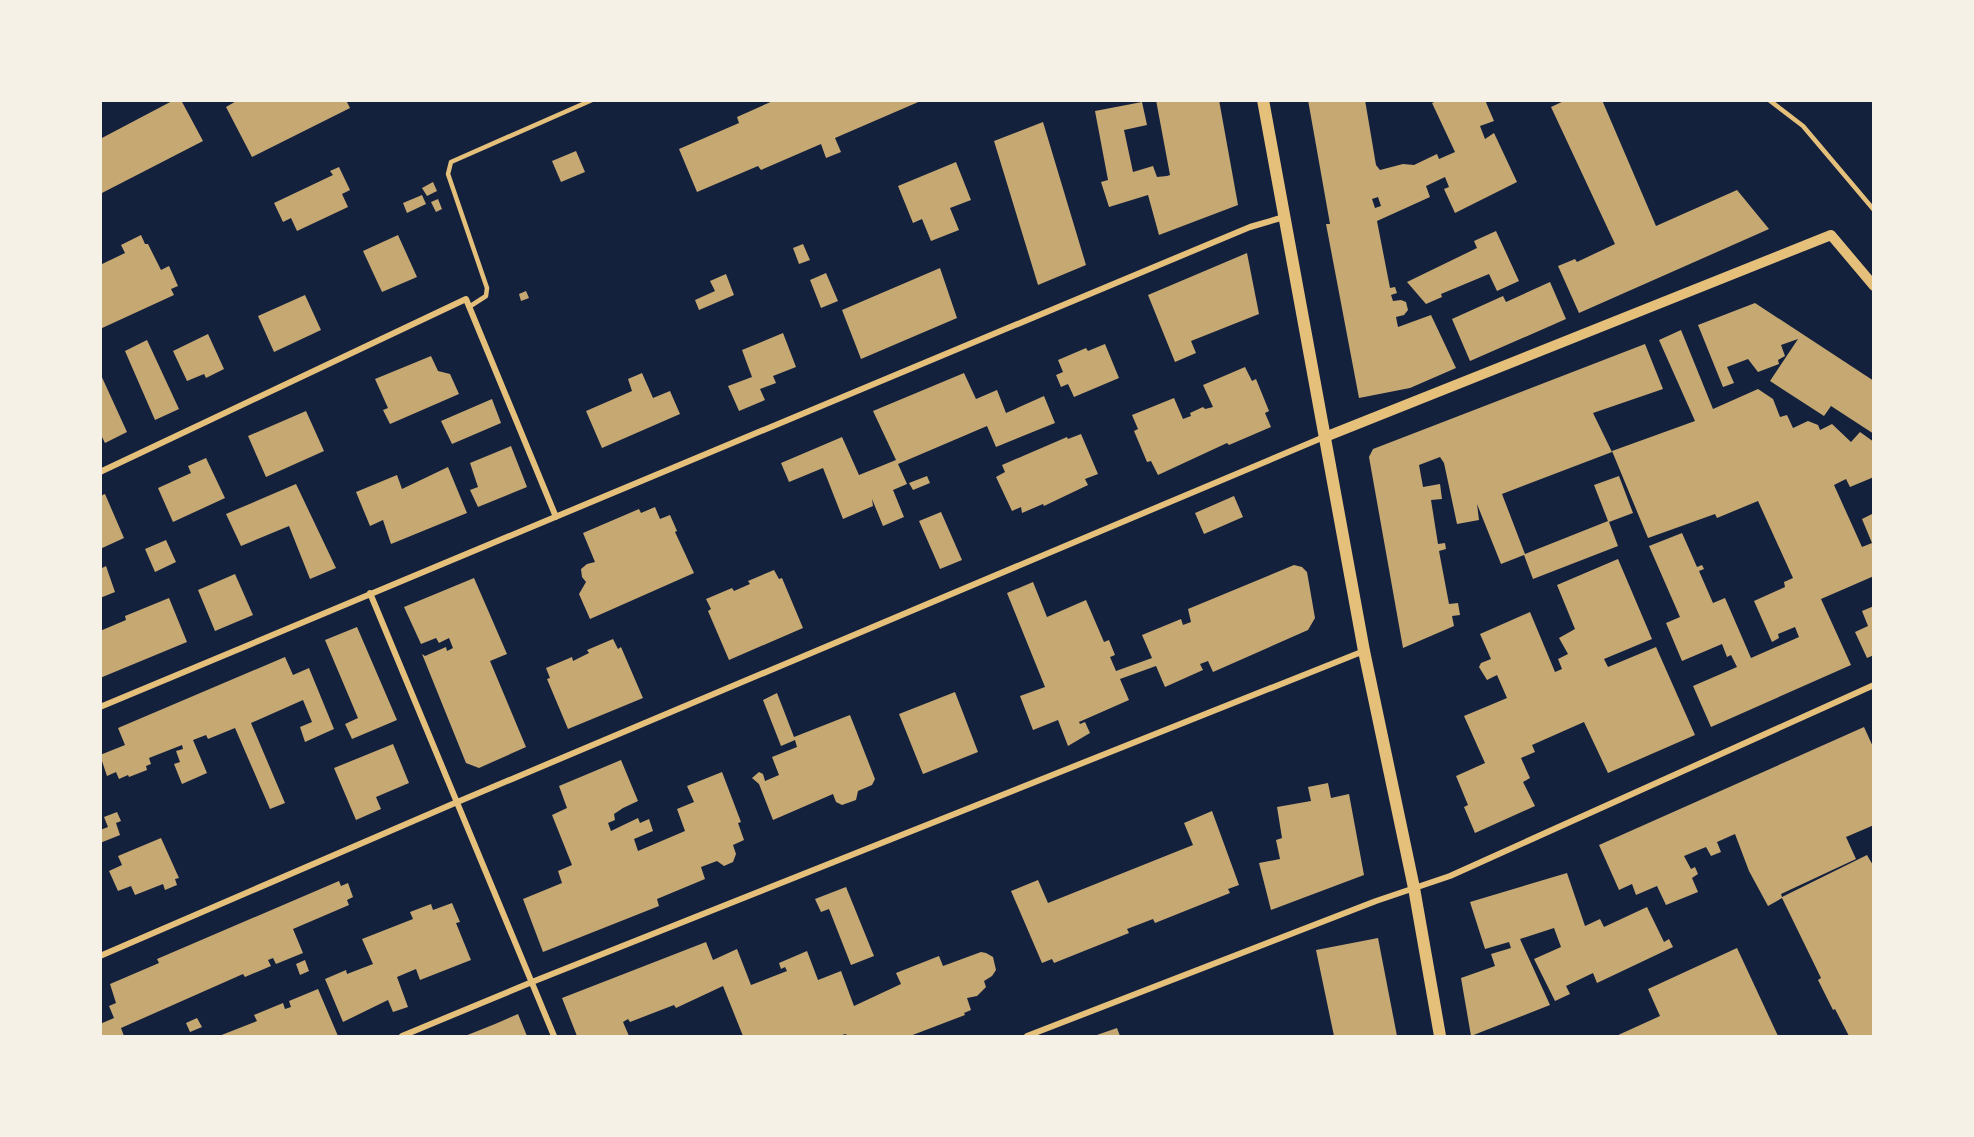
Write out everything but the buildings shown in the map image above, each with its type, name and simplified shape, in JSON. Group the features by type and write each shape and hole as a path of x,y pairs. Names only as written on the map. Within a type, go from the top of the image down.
{"main road":[{"path":"1263,100 1364,651 1414,888 1440,1036"}],"street":[{"path":"100,707 1250,227 1284,217"},
{"path":"100,956 455,803 1325,437 1831,235 1874,286"},
{"path":"100,472 466,299 556,517"},
{"path":"370,593 455,803 554,1036"},
{"path":"402,1036 532,982 1364,651"},
{"path":"1027,1036 1463,870 1874,685"}],"lane":[{"path":"469,307 486,296 487,288 448,174 451,162 592,100"},
{"path":"1769,100 1803,126 1874,210"}]}
